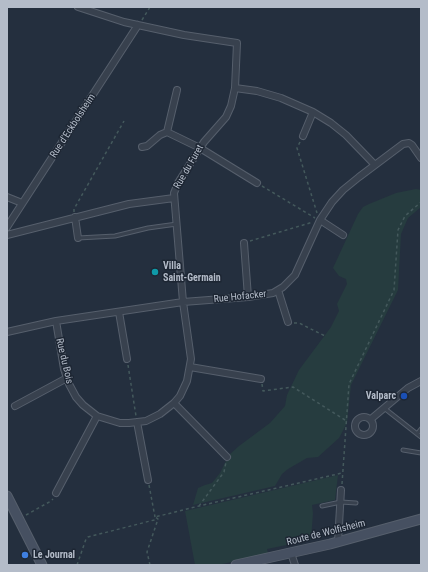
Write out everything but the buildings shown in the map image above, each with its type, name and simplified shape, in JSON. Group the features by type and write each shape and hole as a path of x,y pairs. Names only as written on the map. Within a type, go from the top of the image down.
{"main road":[{"path":"7,496 42,565"},
{"name":"Route de Wolfisheim","path":"236,565 338,542 421,519"}],"street":[{"path":"78,7 138,25"},
{"name":"Rue du Furet","path":"138,25 184,35 236,43 235,88 231,106 226,117 200,148 176,188 174,198 183,302"},
{"name":"Rue d'Eckbolsheim","path":"7,227 138,25"},
{"path":"235,88 257,91 281,98 313,112 331,123 346,135 375,165"},
{"path":"167,132 177,90"},
{"path":"302,136 313,112"},
{"path":"142,147 147,146 160,135 167,132 200,148 257,183"},
{"name":"Rue Hofacker","path":"7,332 56,321 183,302 248,297 267,294 278,290 288,283 295,275 320,220 332,202 343,190 403,144 406,143 412,145 421,158"},
{"path":"7,197 22,203"},
{"path":"7,235 129,204 174,198"},
{"path":"75,217 78,238"},
{"path":"320,220 343,235"},
{"path":"244,243 248,297"},
{"path":"278,290 288,322"},
{"name":"Rue du Bois","path":"56,321 66,378 76,397 83,405 97,416 120,423 137,422 160,414 174,403 184,388 190,367 190,350 183,302"},
{"path":"119,312 127,359"},
{"path":"190,367 261,379"},
{"path":"15,406 66,378"},
{"path":"371,419 408,388 421,381"},
{"path":"174,403 227,457"},
{"path":"56,493 97,416"},
{"path":"137,422 148,480"},
{"path":"338,542 341,490"},
{"path":"290,553 295,565"}],"lane":[{"path":"78,238 115,236 148,228 177,224"},
{"path":"384,408 421,437"},
{"path":"417,434 421,429"},
{"path":"403,450 421,453"},
{"path":"322,506 340,502 356,503"}],"path":[{"path":"138,25 150,7"},
{"path":"75,217 74,209 124,121"},
{"path":"302,136 297,148 320,220"},
{"path":"257,183 320,220"},
{"path":"341,490 349,384 394,290 398,230 405,216 421,202"},
{"path":"244,243 320,220"},
{"path":"288,322 299,323 325,336"},
{"path":"127,359 137,422"},
{"path":"261,379 263,391 293,387 346,420"},
{"path":"198,506 224,472 227,457"},
{"path":"155,517 342,473"},
{"path":"148,480 155,517 158,519"},
{"path":"19,519 51,501 56,493"},
{"path":"77,565 86,538 158,519"},
{"path":"150,565 147,552 158,519"}],"green space":[{"path":"416,189 421,190 421,207 408,218 401,234 398,290 351,385 347,423 339,438 318,457 307,458 288,469 282,474 275,486 193,505 198,488 212,483 220,473 229,455 270,423 285,406 287,395 299,370 331,327 339,311 337,304 347,284 346,279 339,276 333,268 358,214 363,207 369,204 396,193"},
{"path":"338,475 335,500 312,505 313,513 311,540 267,549 268,554 218,565 195,565 185,511"}],"place":[{"name":"Villa Saint-Germain","path":"155,272"},
{"name":"Valparc","path":"404,396"},
{"name":"Le Journal","path":"25,555"}]}
